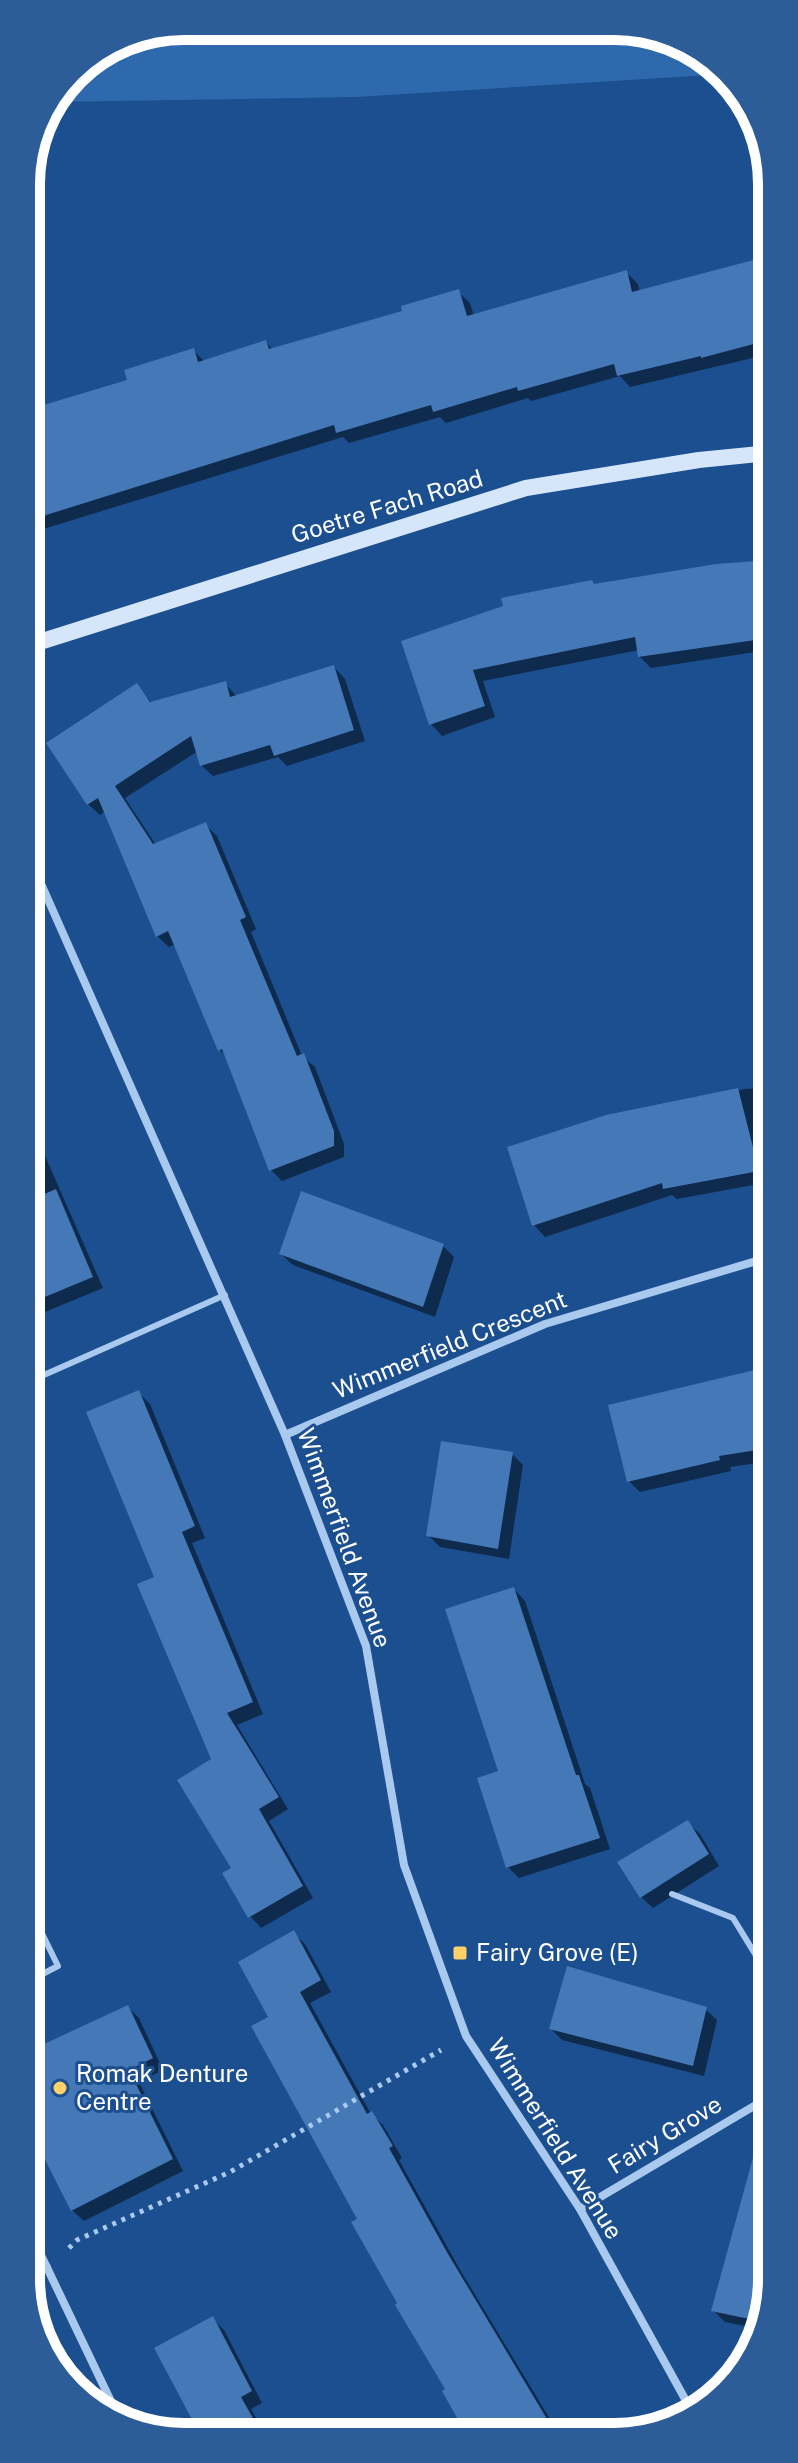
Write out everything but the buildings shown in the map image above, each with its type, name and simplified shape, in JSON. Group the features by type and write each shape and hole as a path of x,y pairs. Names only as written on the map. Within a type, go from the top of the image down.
{"street":[{"name":"Goetre Fach Road","path":"40,642 526,488 699,460 758,454"},
{"name":"Wimmerfield Avenue","path":"40,881 285,1435 366,1646 404,1865 466,2036 580,2209 687,2403"},
{"name":"Wimmerfield Crescent","path":"285,1435 545,1324 758,1261"},
{"name":"Fairy Grove","path":"580,2209 758,2104"},
{"path":"40,2253 112,2404"},
{"path":"40,2270 47,2267"}],"lane":[{"path":"40,1377 225,1295"},
{"path":"672,1894 733,1918 758,1959"},
{"path":"40,1929 58,1966 40,1975"}],"path":[{"path":"47,2267 77,2240 230,2172 466,2036"}],"shaded area":[{"path":"174,40 624,40 669,51 708,75 356,97 66,102 89,76 112,59 137,48"}],"place":[{"name":"Fairy Grove (E)","path":"460,1953"},
{"name":"Romak Denture Centre","path":"60,2088"}]}
